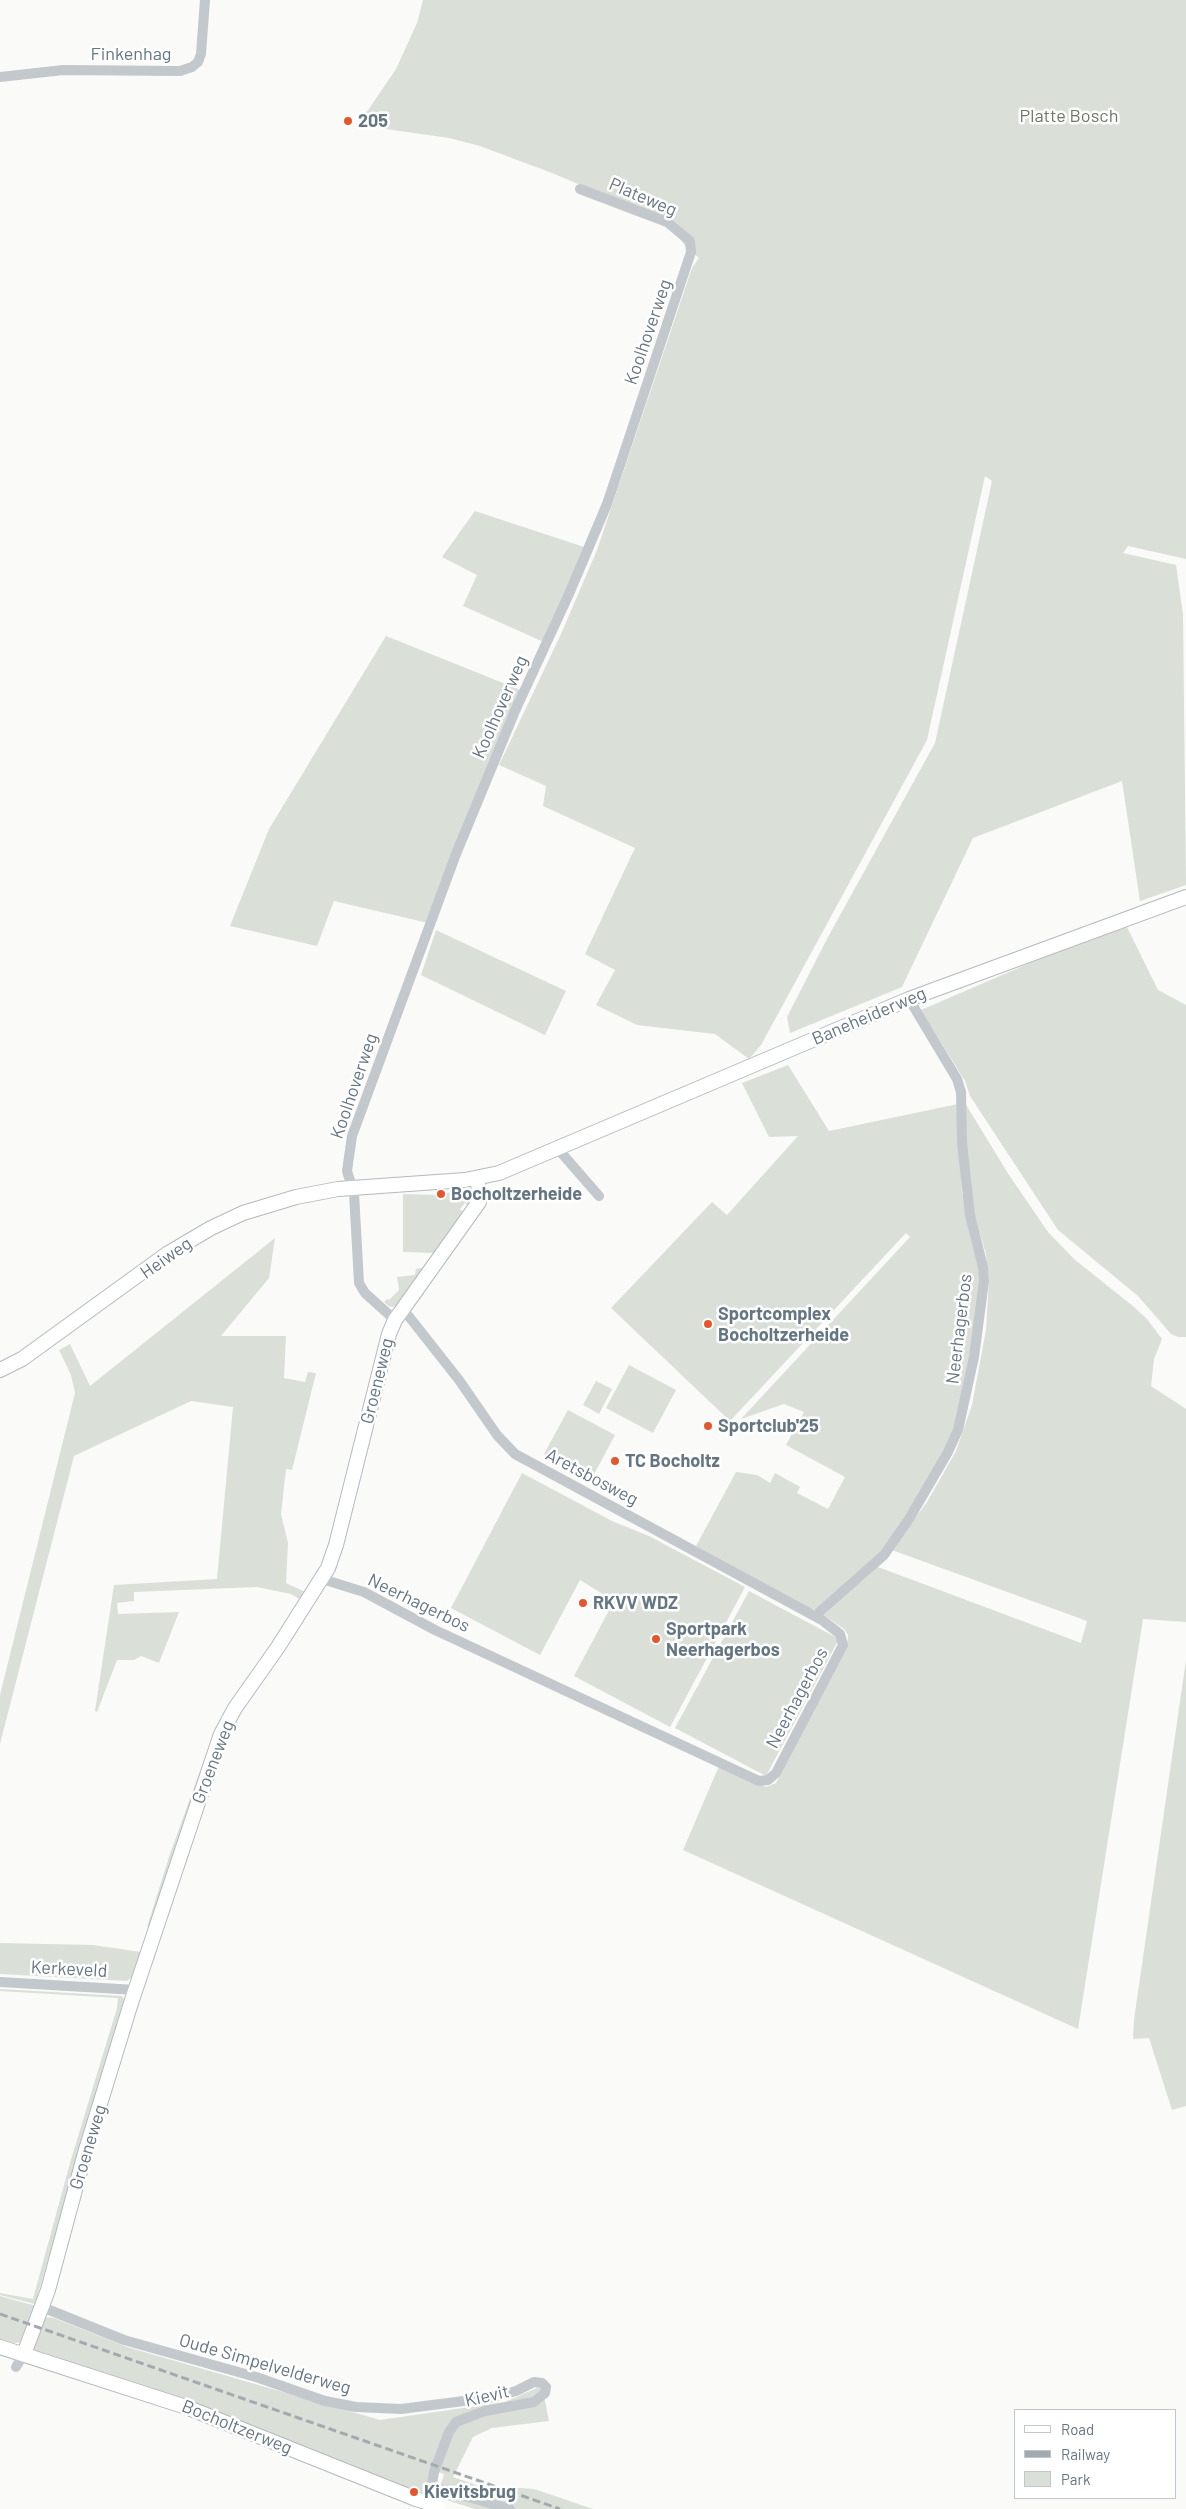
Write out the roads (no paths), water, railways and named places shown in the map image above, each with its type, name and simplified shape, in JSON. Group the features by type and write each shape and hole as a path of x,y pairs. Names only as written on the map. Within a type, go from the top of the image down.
{"street":[{"name":"Finkenhag","path":"0,77 63,70 180,71 192,67 198,62 201,54 205,0"},
{"name":"Plateweg","path":"580,189 667,222 690,241"},
{"name":"Koolhoverweg","path":"399,1314 365,1293 359,1283 354,1193 348,1171 350,1144 438,900 483,788 607,504 688,262 691,252 690,241"},
{"name":"Baneheiderweg","path":"351,1187 477,1178 499,1173 910,999 1186,897"},
{"name":"Neerhagerbos","path":"322,1578 364,1592 435,1630 755,1780 764,1781 774,1776 843,1645 838,1632 815,1616 884,1555 931,1483 958,1430 974,1357 984,1281 983,1267 970,1216 962,1143 959,1086 910,999"},
{"path":"558,1149 599,1196"},
{"name":"Groeneweg","path":"24,2354 42,2307 85,2153 136,1990 221,1734 235,1708 322,1578 336,1545 386,1343 399,1314 479,1202 477,1178"},
{"name":"Heiweg","path":"0,1370 22,1359 167,1254 211,1228 243,1213 278,1202 351,1187"},
{"name":"Aretsbosweg","path":"399,1314 458,1380 497,1435 515,1454 815,1616"},
{"name":"Kerkeveld","path":"0,1982 136,1990"},
{"name":"Oude Simpelvelderweg","path":"42,2307 124,2340 256,2378 326,2401 356,2407 401,2409 495,2397 516,2391 534,2382 544,2384"},
{"name":"Bocholtzerweg","path":"0,2346 186,2406 437,2508"},
{"path":"16,2367 24,2354"},
{"name":"Kievit","path":"437,2508 431,2486 445,2441 456,2422 485,2411 534,2402 544,2395 546,2389 544,2384"},
{"path":"431,2486 510,2509"}],"railway":[{"path":"0,2314 560,2509"}],"place":[{"name":"205","path":"348,121"},
{"name":"Bocholtzerheide","path":"441,1194"},
{"name":"Sportcomplex Bocholtzerheide","path":"708,1324"},
{"name":"Sportclub'25","path":"708,1426"},
{"name":"TC Bocholtz","path":"615,1461"},
{"name":"RKVV WDZ","path":"583,1603"},
{"name":"Sportpark Neerhagerbos","path":"656,1639"},
{"name":"Kievitsbrug","path":"414,2492"}],"park label":[{"name":"Platte Bosch","path":"1069,116"}]}
